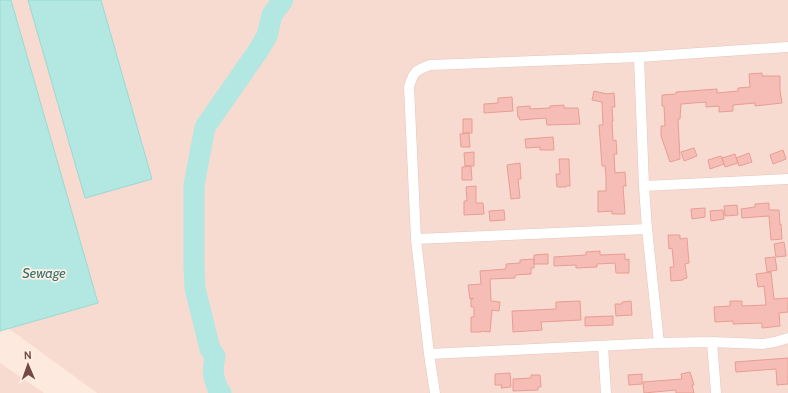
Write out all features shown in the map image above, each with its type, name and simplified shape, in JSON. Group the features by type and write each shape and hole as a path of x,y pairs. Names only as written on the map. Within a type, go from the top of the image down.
{"street":[{"path":"435,393 416,239 409,87 412,77 419,69 430,66 639,57 788,47"},
{"path":"639,57 647,229 659,343"},
{"path":"644,186 788,179"},
{"path":"416,239 647,229"},
{"path":"429,354 659,343 712,342 762,344 788,338"},
{"path":"712,342 716,393"},
{"path":"603,346 606,393"}],"shaded area":[{"path":"0,0 788,0 788,393 97,393 0,322"},
{"path":"0,363 44,393 0,393"}],"water":[{"name":"Sewage","path":"0,0 11,0 98,303 0,331"},
{"path":"28,0 101,0 152,179 85,198"}],"building":[{"path":"762,73 762,76 780,76 782,103 755,106 755,103 733,105 733,111 719,112 719,106 706,107 706,102 681,104 680,119 678,119 680,159 670,162 661,136 661,126 665,126 662,95 676,94 676,92 717,89 717,93 738,91 738,88 750,87 749,74"},
{"path":"594,91 607,94 614,93 615,107 612,107 612,121 613,141 616,140 617,154 614,154 615,173 625,172 626,186 623,186 625,214 612,214 612,211 598,212 598,191 606,191 606,176 605,166 602,166 599,125 603,125 602,102 592,100"},
{"path":"512,97 513,111 484,113 484,104 498,103 498,98"},
{"path":"564,105 564,108 578,108 580,124 547,125 546,118 520,120 518,117 517,107 530,106 530,109 550,108 550,106"},
{"path":"463,119 472,119 472,133 463,133"},
{"path":"469,133 470,147 461,147 460,134"},
{"path":"553,137 554,150 540,150 540,147 526,148 525,139"},
{"path":"694,148 697,156 684,161 681,152"},
{"path":"783,150 786,159 773,164 770,155"},
{"path":"474,152 474,166 465,166 464,153"},
{"path":"749,153 752,162 739,166 736,158"},
{"path":"735,154 738,163 725,167 722,158"},
{"path":"721,156 724,164 710,169 708,160"},
{"path":"559,159 569,159 570,186 557,187 556,174 560,174"},
{"path":"520,163 521,179 518,179 520,198 511,199 507,165"},
{"path":"471,166 472,180 462,180 462,167"},
{"path":"476,186 476,203 483,203 484,214 464,215 464,201 467,201 466,187"},
{"path":"769,203 769,210 779,210 782,239 771,240 769,216 742,218 741,209 755,207 755,204"},
{"path":"737,205 738,215 725,216 724,206"},
{"path":"705,208 705,217 692,219 691,209"},
{"path":"504,210 505,220 490,221 489,211"},
{"path":"723,210 724,219 711,221 710,211"},
{"path":"668,235 680,235 680,239 687,238 689,263 685,264 687,278 683,280 671,281 670,267 674,267 672,248 669,249"},
{"path":"784,242 786,256 776,257 774,244"},
{"path":"600,251 600,255 625,254 625,260 629,259 629,273 616,273 615,263 597,264 597,267 576,268 576,265 554,266 554,257 586,255 586,252"},
{"path":"548,254 548,264 534,264 534,255"},
{"path":"775,257 777,270 767,272 765,258"},
{"path":"534,259 534,268 531,268 531,274 515,275 515,278 490,279 491,301 500,302 499,311 492,310 490,332 471,332 471,317 474,317 474,307 471,307 471,299 473,298 470,299 468,285 481,284 480,271 506,269 506,264 520,263 520,260"},
{"path":"771,272 774,299 788,298 788,312 779,313 780,326 762,328 762,323 733,324 733,321 715,322 714,307 730,306 730,301 742,301 742,306 766,305 764,286 758,287 756,274"},
{"path":"580,301 581,320 541,322 542,330 513,332 512,311 556,309 556,302"},
{"path":"631,301 632,315 616,316 615,304 622,304 622,302"},
{"path":"613,316 613,325 585,326 585,317"},
{"path":"788,358 788,384 777,385 776,369 736,372 735,362"},
{"path":"690,372 694,385 692,385 694,393 676,393 676,390 644,393 643,382 682,379 681,374"},
{"path":"510,373 511,387 501,388 502,385 495,385 495,374"},
{"path":"642,374 642,384 629,385 628,375"},
{"path":"531,375 540,375 541,387 538,387 538,390 513,391 513,379 531,378"}],"waterway":[{"path":"221,393 219,392 215,382 215,356 210,349 195,288 194,185 205,127 258,51 267,36 272,15 283,0"}]}
